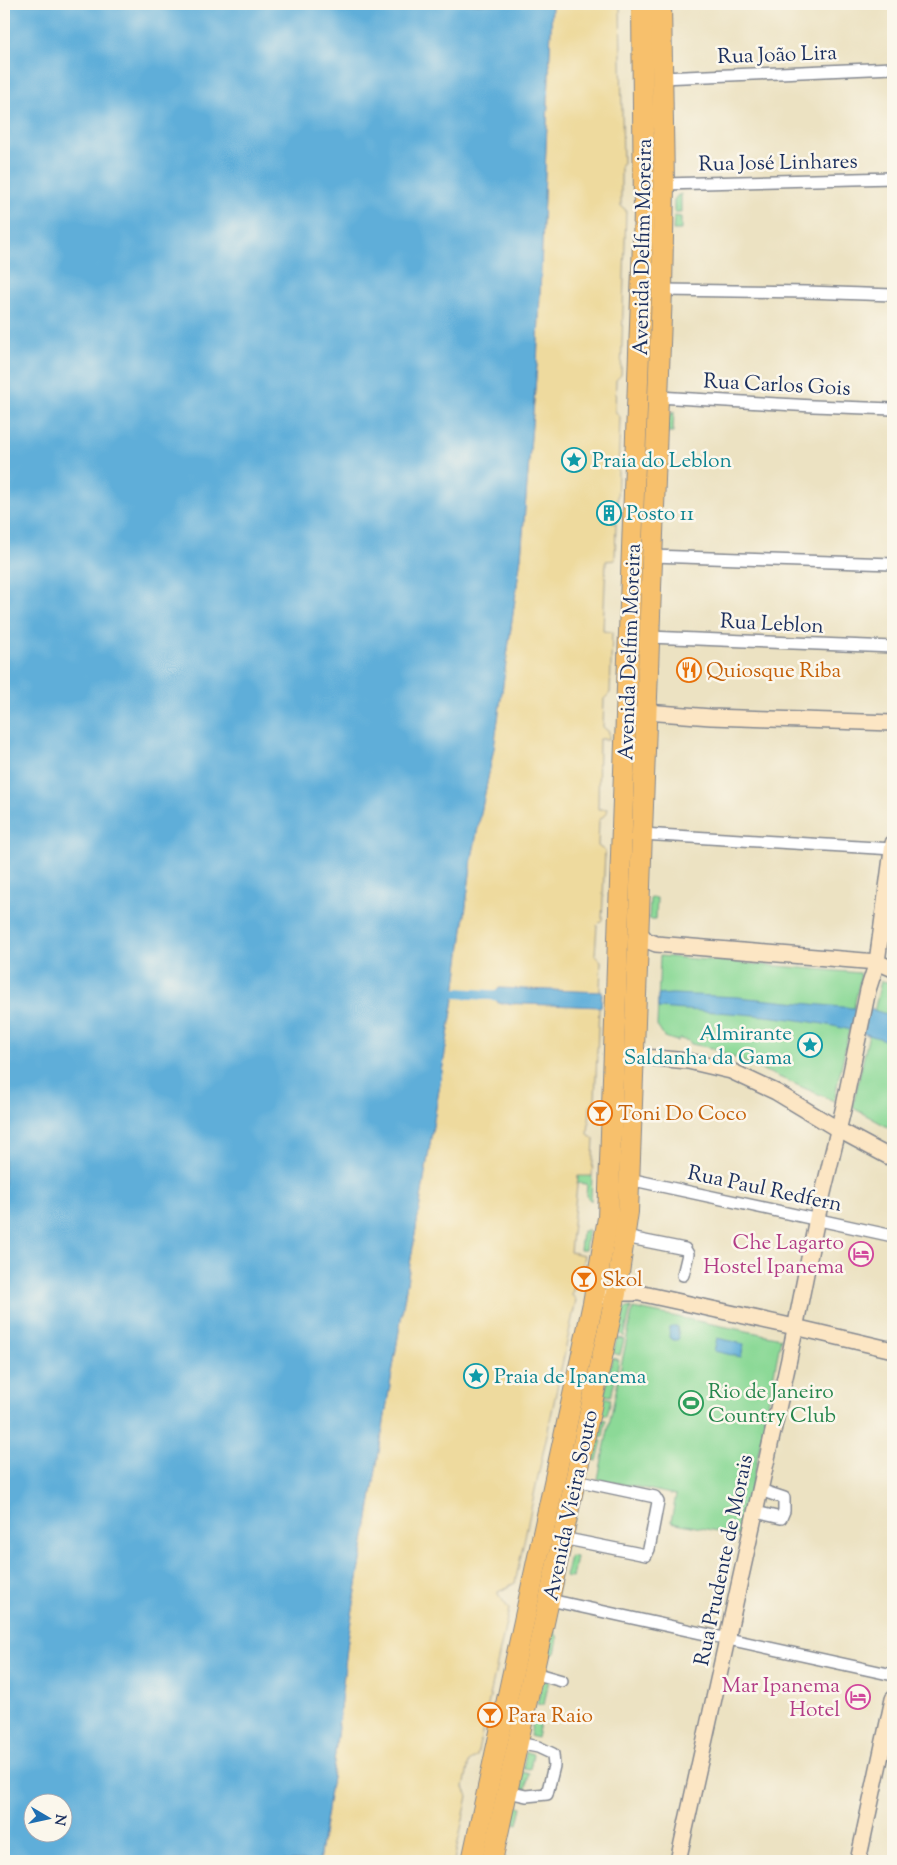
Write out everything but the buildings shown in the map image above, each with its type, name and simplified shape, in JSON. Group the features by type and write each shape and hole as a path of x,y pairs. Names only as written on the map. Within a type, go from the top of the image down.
{"highway":[{"name":"Avenida Delfim Moreira","path":"615,1030 644,213 642,4"},
{"name":"Avenida Delfim Moreira","path":"635,1027 662,290 664,184 661,4"},
{"path":"618,962 626,977 625,1032 634,1056"},
{"name":"Avenida Vieira Souto","path":"492,1861 616,1293 625,1236 635,1027"},
{"name":"Avenida Vieira Souto","path":"472,1861 593,1303 608,1218 615,1030"},
{"path":"521,1636 525,1638 529,1646 518,1701 524,1718"}],"main road":[{"path":"626,721 646,712 711,717 893,723"},
{"name":"Rua Prudente de Morais","path":"678,1861 756,1512 865,1004 876,962 893,843"},
{"path":"638,931 646,940 656,944 876,962 893,969"},
{"path":"634,1056 688,1061 731,1071 776,1092 838,1130 893,1159"},
{"path":"593,1303 616,1293 639,1293 893,1350"},
{"path":"858,1861 893,1699"}],"street":[{"name":"Rua João Lira","path":"662,78 893,68"},
{"name":"Rua José Linhares","path":"664,184 893,178"},
{"path":"662,290 798,291 893,295"},
{"name":"Rua Carlos Gois","path":"658,397 813,406 893,408"},
{"path":"652,556 893,564"},
{"name":"Rua Leblon","path":"649,637 893,647"},
{"path":"642,834 893,849"},
{"name":"Rua Paul Redfern","path":"629,1179 818,1218 893,1236"},
{"path":"625,1236 685,1249 688,1254 683,1276"},
{"path":"562,1538 646,1554 649,1549 658,1502 655,1497 575,1480"},
{"path":"756,1512 781,1518 784,1511 784,1498 760,1490"},
{"path":"550,1600 893,1675"},
{"path":"534,1673 562,1681"},
{"path":"508,1792 526,1796 547,1794 554,1766 553,1754 538,1747 518,1744"}],"green space":[{"path":"681,194 681,212 674,212 674,200"},
{"path":"674,216 681,217 681,230 673,230"},
{"path":"674,412 673,432 667,432 669,415"},
{"path":"650,898 657,898 656,919 649,919"},
{"path":"660,956 860,973 834,1101 712,1048 691,1044 689,1041 680,1039 677,1041 664,1037 657,1026"},
{"path":"881,981 893,983 893,1130 855,1109 853,1105"},
{"path":"579,1175 592,1176 591,1201 586,1196 587,1184 577,1183"},
{"path":"588,1229 585,1250 580,1250 582,1232"},
{"path":"631,1307 624,1337 618,1331 623,1309"},
{"name":"Rio de Janeiro Country Club","path":"633,1308 781,1338 742,1536 671,1522 676,1495 598,1479"},
{"path":"617,1338 624,1339 620,1355 613,1353"},
{"path":"612,1358 619,1360 616,1376 609,1374"},
{"path":"608,1379 615,1381 611,1396 604,1395"},
{"path":"604,1397 611,1399 607,1415 600,1413"},
{"path":"599,1419 606,1420 603,1437 595,1435"},
{"path":"595,1439 602,1441 597,1461 590,1459"},
{"path":"570,1556 576,1557 572,1578 565,1577"},
{"path":"553,1629 558,1638 555,1653 547,1658"},
{"path":"543,1678 549,1679 544,1705 537,1704"},
{"path":"534,1716 541,1718 537,1738 530,1736"},
{"path":"526,1752 533,1754 530,1769 523,1768"},
{"path":"522,1772 529,1774 526,1789 519,1788"},
{"path":"515,1805 522,1807 518,1824 511,1822"}],"sand":[{"path":"552,4 620,4 623,164 621,164 621,206 626,210 621,375 616,380 615,411 620,417 617,504 614,503 600,512 600,514 613,523 616,523 615,560 606,561 603,631 612,632 610,693 604,699 603,727 609,732 609,739 599,739 598,809 607,809 607,813 599,820 598,846 605,851 602,920 597,925 595,955 601,961 600,991 602,992 601,1007 599,1007 595,1099 590,1107 588,1135 594,1139 592,1176 578,1176 570,1252 584,1255 582,1266 577,1271 572,1295 576,1300 515,1583 498,1592 509,1609 477,1756 469,1762 464,1788 468,1796 454,1861 319,1861 333,1771 348,1639 455,993 472,858 494,748 521,557 537,365"}],"water":[{"path":"4,4 552,4 537,365 521,557 494,748 472,858 455,993 348,1639 333,1771 319,1861 4,1861"},
{"path":"499,988 602,992 601,1007 498,1003 494,995"},
{"path":"658,995 737,997 873,1010 893,1016 893,1043 865,1034 807,1021 747,1014 658,1008"},
{"path":"677,1326 678,1340 673,1340 669,1337 670,1328"},
{"path":"717,1338 744,1344 741,1357 714,1351"}],"waterway":[{"path":"455,993 506,996"}],"place":[{"name":"Praia do Leblon","path":"574,460"},
{"name":"Posto 11","path":"609,513"},
{"name":"Quiosque Riba","path":"689,670"},
{"name":"Almirante Saldanha da Gama","path":"810,1045"},
{"name":"Toni Do Coco","path":"600,1113"},
{"name":"Che Lagarto Hostel Ipanema","path":"861,1254"},
{"name":"Skol","path":"584,1279"},
{"name":"Praia de Ipanema","path":"476,1376"},
{"name":"Rio de Janeiro Country Club","path":"691,1403"},
{"name":"Mar Ipanema Hotel","path":"858,1697"},
{"name":"Para Raio","path":"490,1715"}]}
